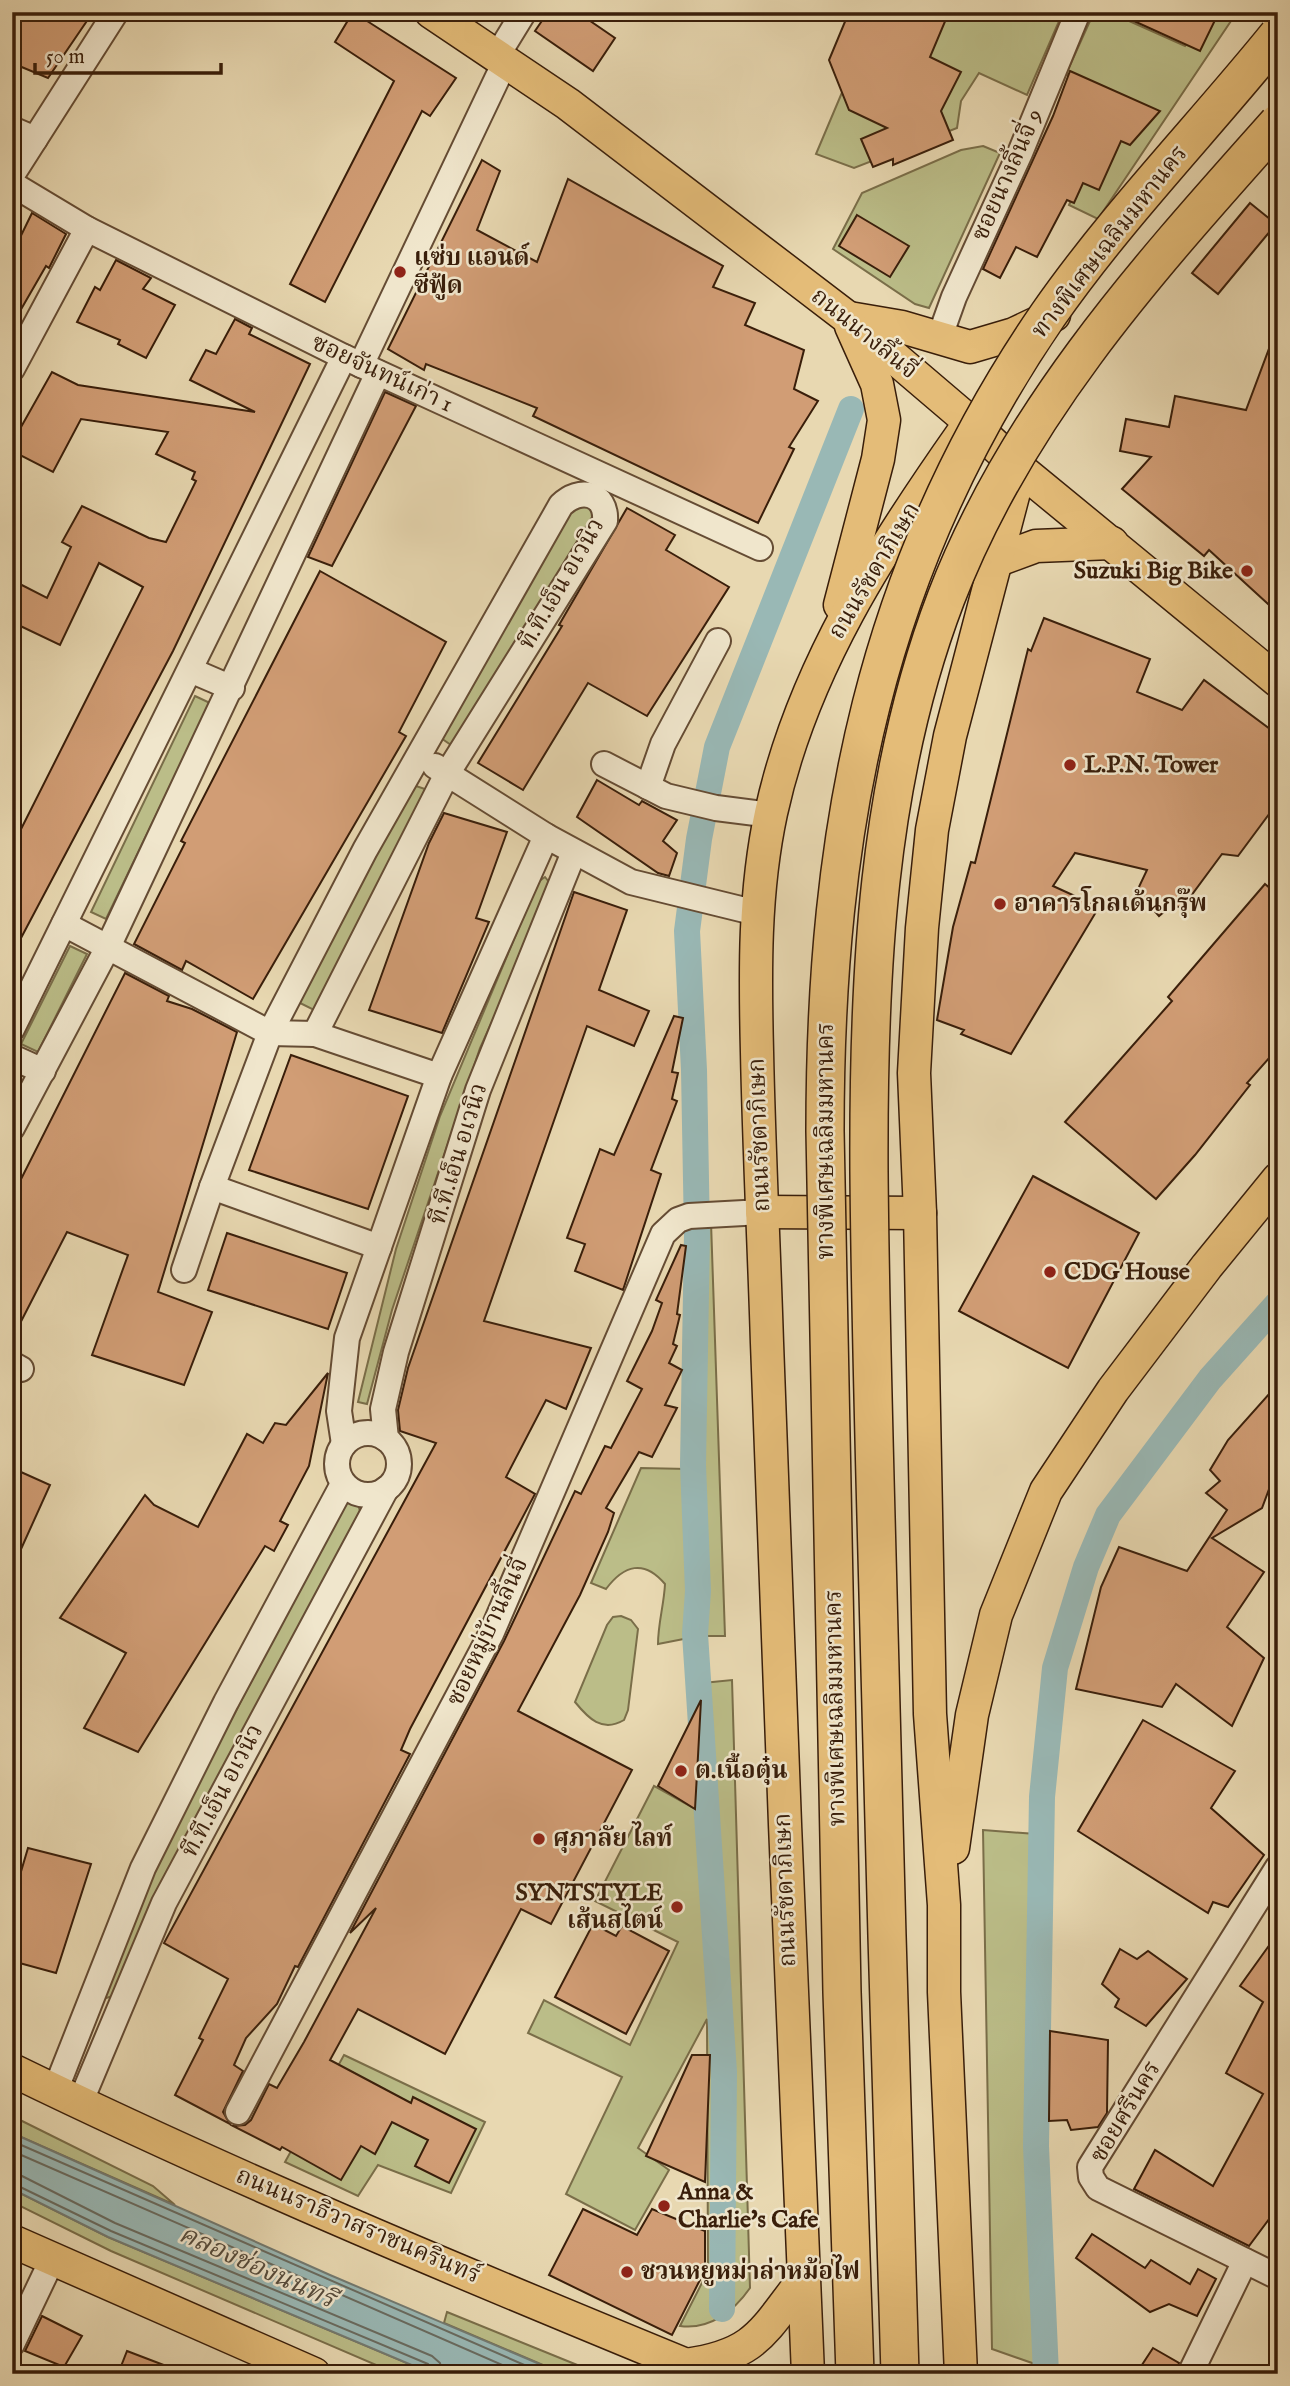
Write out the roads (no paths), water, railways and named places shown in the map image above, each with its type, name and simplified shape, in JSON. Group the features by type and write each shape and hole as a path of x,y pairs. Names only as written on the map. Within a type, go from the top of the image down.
{"highway":[{"name":"ทางพิเศษเฉลิมมหานคร","path":"855,2374 842,1992 825,1156 825,1024 834,914 849,797 876,677 910,575 966,451 1048,316 1143,191 1278,35"},
{"name":"ทางพิเศษเฉลิมมหานคร","path":"900,2374 869,1205 869,1058 877,902 891,800 915,700 945,601 983,513 1023,442 1087,345 1167,248 1278,123"}],"main road":[{"name":"ถนนนางลิ้นจี่","path":"431,12 568,104 848,318 970,422 1020,469 1278,681"},
{"name":"ถนนรัชดาภิเษก","path":"808,2374 789,1981 756,995 757,913 771,815 803,710 835,634 884,548 970,422 1055,314 1278,60"},
{"path":"848,318 902,327 970,347 1014,334 1055,314"},
{"path":"835,634 845,581 878,459 884,420 877,384 848,318"},
{"path":"961,2374 944,1992 944,1905 930,1714 920,1213 914,1073 922,928 932,830 950,736 1020,469"},
{"path":"998,560 1033,546 1112,543"},
{"path":"944,1905 972,1715 996,1615 1046,1491 1113,1390 1207,1266 1278,1179"},
{"path":"762,1212 920,1213"},
{"name":"ถนนนราธิวาสราชนครินทร์","path":"12,2070 435,2260 697,2369"},
{"path":"12,2241 314,2374"},
{"path":"697,2369 753,2343 804,2279"}],"street":[{"path":"12,175 116,12"},
{"path":"12,1128 108,947 232,688 361,365 524,12"},
{"name":"ซอยนางลิ้นจี่ 9","path":"939,339 954,296 1078,12"},
{"path":"12,129 35,139"},
{"name":"ซอยจันทน์เก่า 1","path":"12,184 87,229 361,365 760,548"},
{"path":"12,369 87,229"},
{"path":"12,1029 190,670 361,365"},
{"name":"ที.ที.เอ็น อเวนิว","path":"184,1270 270,1033 365,850 561,505 570,497 581,493 599,499 605,510 605,521 447,774 315,1034"},
{"path":"657,791 663,744 718,641"},
{"path":"190,670 232,688"},
{"path":"419,757 546,836 631,882 757,913"},
{"path":"604,764 657,791 716,808 771,815"},
{"name":"ที.ที.เอ็น อเวนิว","path":"67,2097 143,1868 226,1702 344,1484 336,1465 344,1444 339,1410 347,1338 439,1076 546,836"},
{"name":"ที.ที.เอ็น อเวนิว","path":"67,2097 164,1903 386,1489 397,1476 399,1465 393,1446 386,1439 383,1409 396,1352 478,1090 575,852"},
{"path":"531,868 542,860 552,861 565,877"},
{"name":"ที.ที.เอ็น อเวนิว","path":"64,923 270,1033 315,1034 439,1076"},
{"path":"12,1057 43,1071"},
{"path":"212,1187 379,1247"},
{"name":"ซอยหมู่บ้านลิ้นจี่","path":"238,2112 491,1634 656,1245 670,1225 699,1215 762,1212"},
{"path":"344,1444 358,1434 367,1433 386,1439"},
{"path":"344,1484 362,1495 373,1495 386,1489"},
{"name":"ซอยศรีนคร","path":"1278,1867 1090,2167 1091,2177 1098,2188 1278,2277"},
{"path":"12,2344 52,2260"},
{"path":"1190,2374 1245,2261"}],"water":[{"name":"คลองช่องนนทรี","path":"12,2133 330,2275 563,2374 433,2374 108,2237 12,2189"}],"waterway":[{"path":"722,2309 724,2072 695,1634 698,1591 693,1465 697,1235 694,1070 687,931 699,839 717,747 851,409"},
{"path":"1046,2374 1036,2146 1042,1797 1055,1668 1086,1567 1108,1515 1210,1379 1278,1303"}],"place":[{"name":"แซ่บ แอนด์ ซีฟู้ด","path":"400,272"},
{"name":"Suzuki Big Bike","path":"1247,571"},
{"name":"L.P.N. Tower","path":"1070,765"},
{"name":"อาคารโกลเด้นกรุ๊พ","path":"1000,904"},
{"name":"CDG House","path":"1050,1272"},
{"name":"ต.เนื้อตุ๋น","path":"681,1771"},
{"name":"ศุภาลัย ไลท์","path":"539,1839"},
{"name":"SYNTSTYLE เส้นสไตน์","path":"677,1907"},
{"name":"Anna & Charlie's Cafe","path":"664,2206"},
{"name":"ชวนหยูหม่าล่าหม้อไฟ","path":"627,2272"}]}
